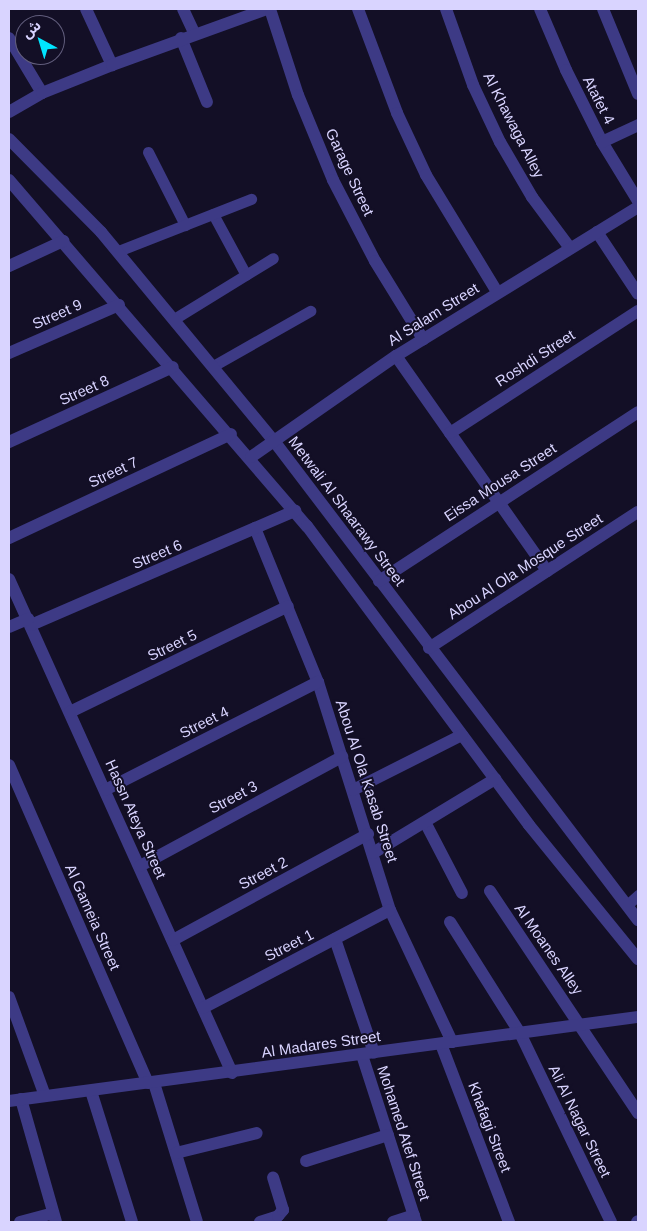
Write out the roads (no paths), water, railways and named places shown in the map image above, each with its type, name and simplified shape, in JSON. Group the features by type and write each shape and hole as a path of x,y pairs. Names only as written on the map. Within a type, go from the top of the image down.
{"street":[{"path":"86,9 112,64"},
{"path":"183,9 194,33"},
{"path":"9,112 42,93 112,64 194,33 269,9"},
{"name":"Garage Street","path":"269,9 298,95 333,180 375,261 423,339"},
{"path":"358,9 397,113 426,175 497,292"},
{"name":"Al Khawaga Alley","path":"446,9 473,85 500,142 532,197 570,248"},
{"name":"Atafet 4","path":"540,9 566,70 602,142 638,201"},
{"path":"603,9 638,94"},
{"path":"9,38 42,93"},
{"path":"181,38 207,102"},
{"path":"602,142 638,124"},
{"name":"Metwali Al Shaarawy Street","path":"9,139 118,251 274,441 429,648 638,920"},
{"path":"9,180 119,304 295,511 495,779 638,959"},
{"name":"Al Salam Street","path":"251,457 396,356 497,292 638,207"},
{"path":"597,232 638,294"},
{"path":"9,266 63,241"},
{"name":"Street 9","path":"9,354 119,304"},
{"name":"Roshdi Street","path":"450,433 638,311"},
{"path":"396,356 547,571"},
{"name":"Street 8","path":"9,442 173,368"},
{"name":"Eissa Mousa Street","path":"379,581 638,412"},
{"name":"Street 7","path":"9,538 231,434"},
{"name":"Street 6","path":"9,627 30,622 295,511"},
{"name":"Abou Al Ola Mosque Street","path":"429,648 638,512"},
{"name":"Abou Al Ola Kasab Street","path":"255,528 318,682 368,834 390,910 447,1043"},
{"name":"Hassn Ateya Street","path":"9,580 30,622 232,1073"},
{"name":"Street 5","path":"70,712 288,606"},
{"name":"Street 4","path":"105,790 318,682"},
{"path":"353,790 462,735"},
{"name":"Street 3","path":"140,866 342,757"},
{"name":"Al Gameia Street","path":"9,765 151,1083 176,1153 197,1222"},
{"path":"373,853 495,779"},
{"path":"425,822 462,893"},
{"name":"Street 2","path":"173,940 368,834"},
{"name":"Al Moanes Alley","path":"490,891 582,1025 638,1113"},
{"name":"Street 1","path":"203,1008 390,910"},
{"name":"Ali Al Nagar Street","path":"450,922 520,1033 610,1222"},
{"name":"Mohamed Atef Street","path":"335,939 368,1054 388,1135 415,1219"},
{"path":"9,997 45,1096"},
{"name":"Al Madares Street","path":"15,1100 232,1073 638,1017"},
{"name":"Khafagi Street","path":"447,1043 509,1222"},
{"path":"91,1090 132,1222"},
{"path":"15,1100 54,1218 20,1222"},
{"path":"176,1153 257,1133"},
{"path":"306,1161 388,1135"},
{"path":"260,1222 278,1216 283,1210 273,1178"},
{"path":"393,1222 415,1219"}],"lane":[{"path":"148,152 185,225"},
{"path":"118,251 251,199"},
{"path":"213,214 246,275"},
{"path":"174,319 273,258"},
{"path":"213,366 310,311"},
{"path":"626,905 638,895"}]}
